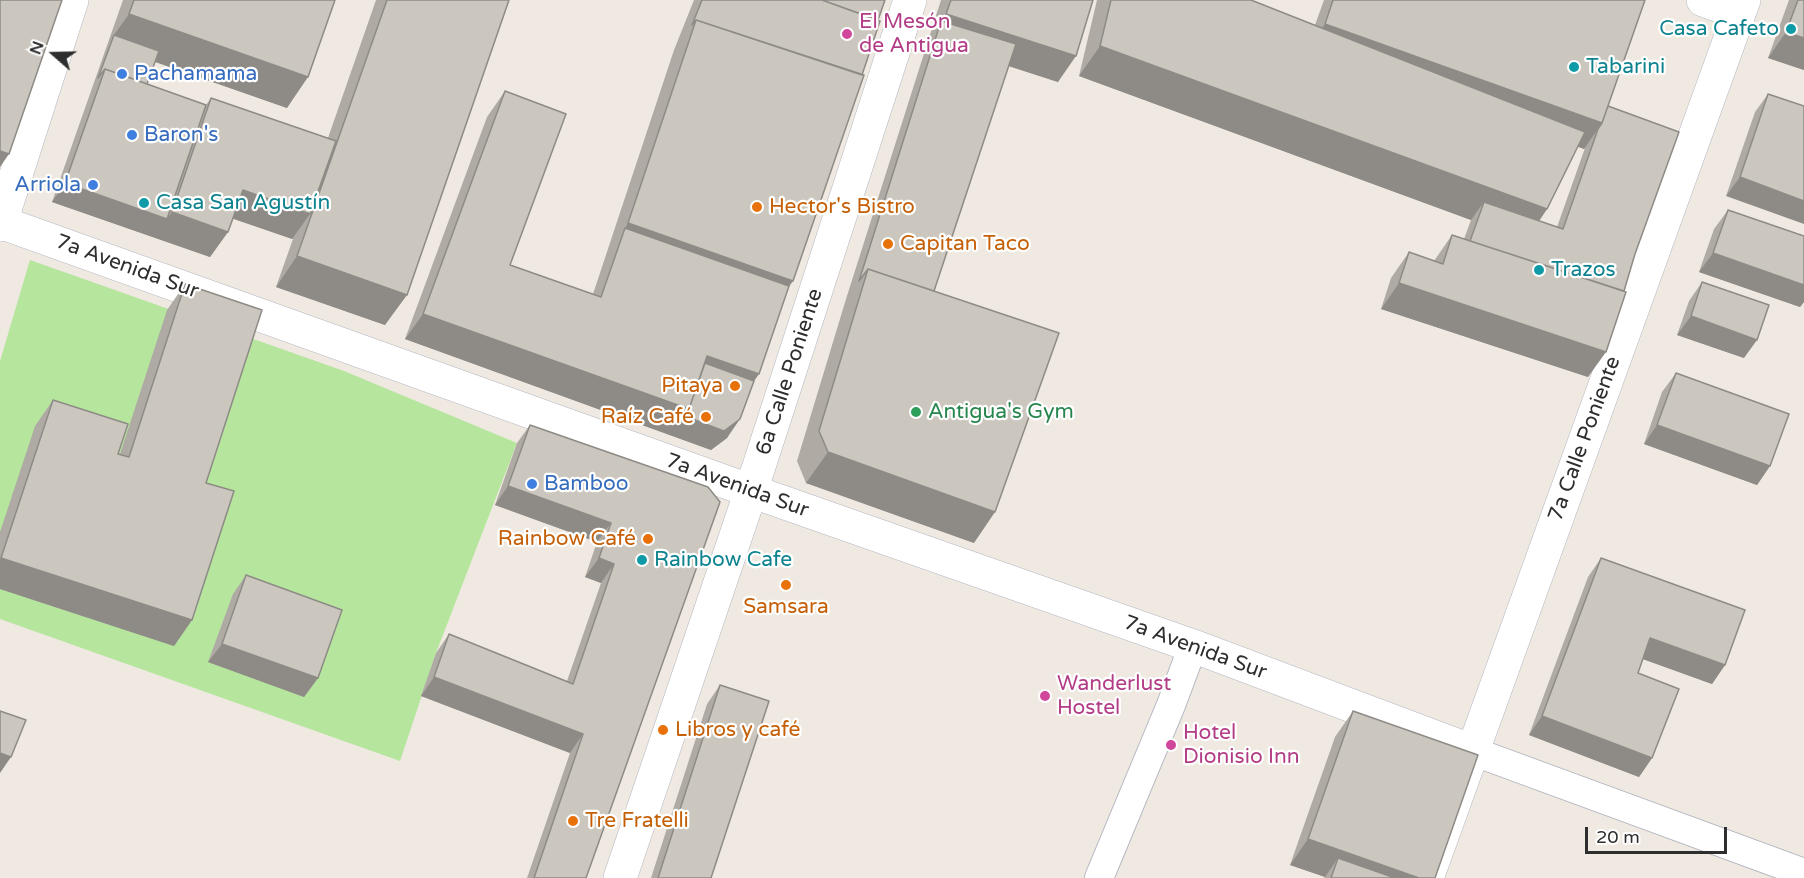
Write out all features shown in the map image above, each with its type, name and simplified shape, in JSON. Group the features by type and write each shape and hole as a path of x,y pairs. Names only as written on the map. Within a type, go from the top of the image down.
{"street":[{"path":"0,223 72,0"},
{"name":"6a Calle Poniente","path":"620,878 751,491 910,0"},
{"path":"1703,0 1742,7"},
{"name":"7a Calle Poniente","path":"1427,878 1742,7"},
{"name":"7a Avenida Sur","path":"0,223 1193,646 1472,751"}],"lane":[{"path":"1098,878 1171,705 1193,646"},
{"path":"1472,751 1804,873"}],"green space":[{"path":"30,260 344,371 517,443 436,653 400,761 0,619 0,361"}],"building":[{"path":"0,0 62,0 9,154 0,151"},
{"path":"134,0 335,0 308,77 129,14"},
{"path":"387,0 509,0 407,295 297,256"},
{"path":"702,0 822,0 880,21 862,75 696,20 692,25"},
{"path":"822,0 885,0 878,20"},
{"path":"951,0 1093,0 1076,56 946,14"},
{"path":"1111,0 1251,0 1585,132 1547,209 1100,46"},
{"path":"1333,0 1645,0 1602,123 1325,24"},
{"path":"1798,0 1804,0 1804,38 1786,32"},
{"path":"696,20 864,75 793,281 628,223"},
{"path":"941,21 1016,44 934,291 868,269 859,281"},
{"path":"114,35 159,51 147,84 105,69 98,78"},
{"path":"105,69 206,105 167,219 65,183"},
{"path":"505,91 566,114 510,265 601,297 625,228 789,286 759,374 707,356 689,409 423,314"},
{"path":"1768,94 1804,106 1804,201 1740,177"},
{"path":"211,98 336,141 310,214 243,190 228,232 172,212"},
{"path":"1608,106 1679,132 1624,291 1470,241 1484,202 1563,229"},
{"path":"1728,210 1804,236 1804,285 1713,253"},
{"path":"1452,235 1626,292 1606,352 1399,283 1409,252 1443,264"},
{"name":"Antigua's Gym","path":"868,269 1059,333 995,512 828,452 819,431"},
{"path":"1702,282 1769,305 1757,340 1691,316"},
{"path":"185,284 262,310 206,483 234,491 192,620 1,558 53,400 128,424 118,454 129,457"},
{"path":"705,363 754,381 740,419 724,431 684,416 689,409"},
{"path":"1676,373 1789,414 1770,466 1657,425"},
{"path":"530,425 708,487 720,502 586,878 534,878 583,734 434,677 449,634 573,684 614,564 599,558 611,523 508,486"},
{"path":"1601,558 1745,610 1725,665 1650,638 1638,673 1679,689 1652,758 1542,716"},
{"path":"246,575 342,610 318,678 222,644"},
{"path":"720,685 769,701 711,878 658,878"},
{"path":"0,711 26,720 11,757 0,753"},
{"path":"1353,711 1478,755 1435,878 1419,878 1308,839"},
{"path":"1338,858 1395,878 1331,878"}],"place":[{"name":"Casa Cafeto","path":"1791,29"},
{"name":"El Mesón de Antigua","path":"847,34"},
{"name":"Tabarini","path":"1574,67"},
{"name":"Pachamama","path":"122,74"},
{"name":"Baron's","path":"132,135"},
{"name":"Arriola","path":"93,185"},
{"name":"Casa San Agustín","path":"144,203"},
{"name":"Hector's Bistro","path":"757,207"},
{"name":"Capitan Taco","path":"888,244"},
{"name":"Trazos","path":"1539,270"},
{"name":"Pitaya","path":"735,386"},
{"name":"Antigua's Gym","path":"916,412"},
{"name":"Raíz Café","path":"706,417"},
{"name":"Bamboo","path":"532,484"},
{"name":"Rainbow Café","path":"648,539"},
{"name":"Rainbow Cafe","path":"642,560"},
{"name":"Samsara","path":"786,585"},
{"name":"Wanderlust Hostel","path":"1045,696"},
{"name":"Libros y café","path":"663,730"},
{"name":"Hotel Dionisio Inn","path":"1171,745"},
{"name":"Tre Fratelli","path":"573,821"}]}
